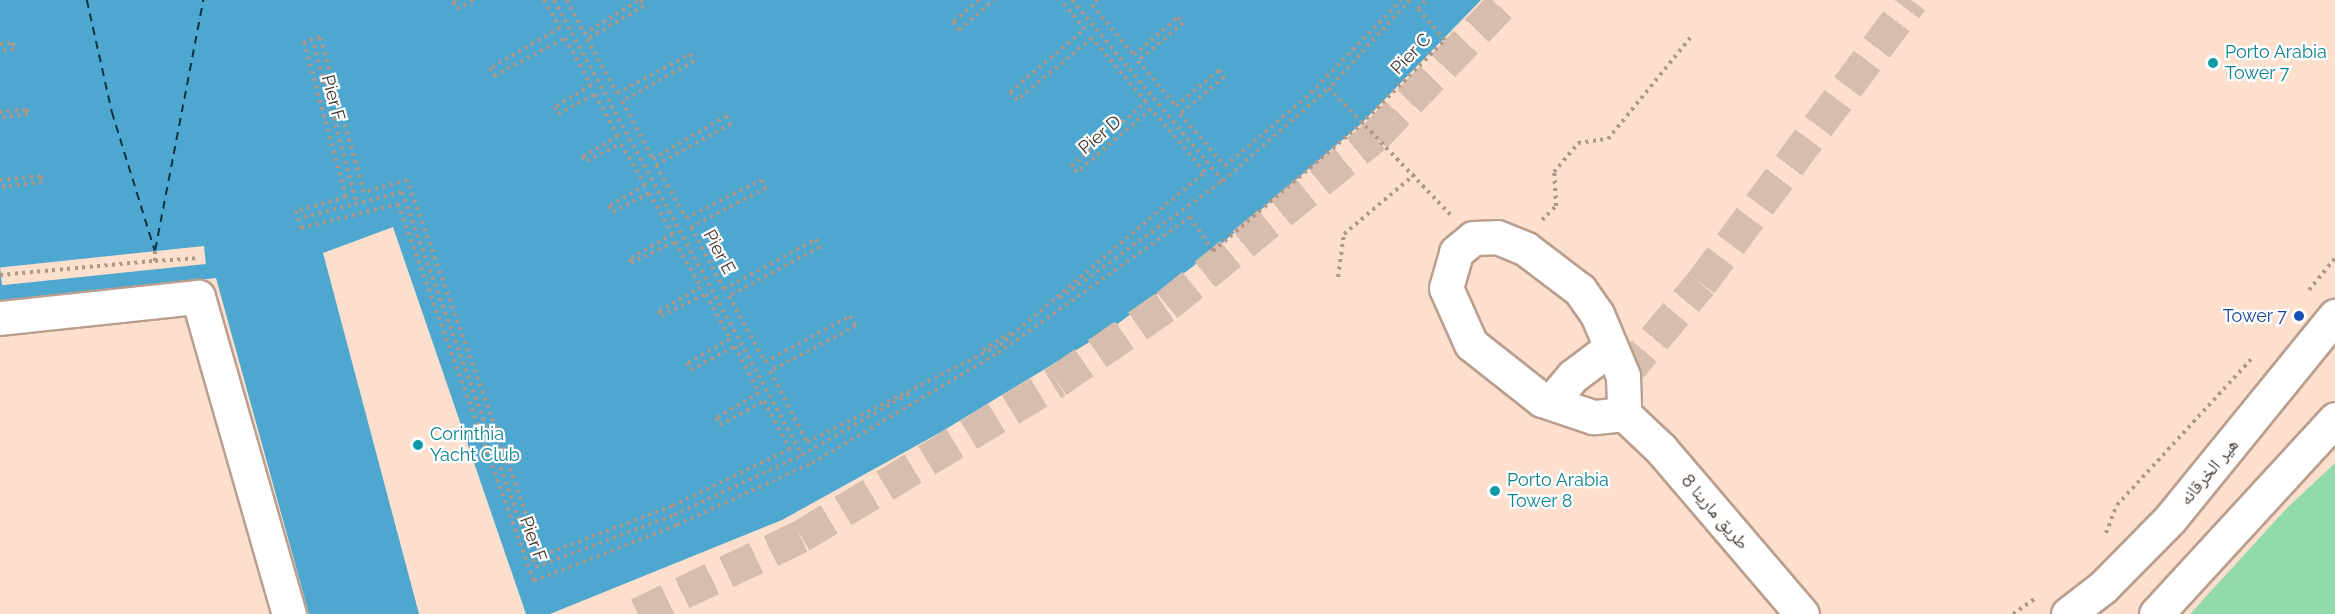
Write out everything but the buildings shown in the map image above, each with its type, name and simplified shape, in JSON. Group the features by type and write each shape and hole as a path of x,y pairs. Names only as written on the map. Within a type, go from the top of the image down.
{"street":[{"path":"1497,237 1517,246 1559,272 1580,290 1597,314 1623,376 1624,414 1593,417 1542,400 1471,344 1446,288 1456,252 1473,238 1497,237"},
{"path":"0,318 198,297 289,614"},
{"name":"هير الخرقانه","path":"2068,614 2103,587 2169,519 2335,316"},
{"path":"1551,402 1574,376 1610,348"},
{"name":"طريق مارينا 8","path":"1624,414 1661,449 1802,614"},
{"path":"2156,614 2335,419"}],"path":[{"path":"456,0 453,2 457,9 474,0"},
{"name":"Pier E","path":"544,0 560,28 490,68 494,76 565,38 591,85 555,107 558,114 595,94 618,136 582,157 587,161 621,144 645,185 609,206 613,212 649,193 673,234 629,259 631,263 675,242 700,287 659,311 661,316 706,294 730,339 687,363 690,370 735,346 759,393 716,418 720,425 764,401 789,448 672,506"},
{"path":"554,0 802,455"},
{"name":"Pier E","path":"567,0 584,34 640,0 644,6 587,39 617,93 690,54 694,61 622,101 653,159 726,116 731,124 656,165 686,218 761,180 766,188 691,227 724,289 816,239 820,247 729,296 765,362 850,316 855,326 770,372 807,442 1000,345"},
{"path":"979,0 953,22 959,30 994,0"},
{"name":"Pier D","path":"1000,345 1205,172 1151,109 1077,172 1071,166 1146,102 1092,38 1017,100 1010,92 1085,29 1061,0"},
{"path":"1072,0 1223,181"},
{"path":"1098,0 1092,5 1134,55 1178,17 1183,23 1138,62 1176,106 1218,70 1224,77 1180,114 1225,166 1311,93 1401,0"},
{"path":"304,217 402,192 536,567 674,515 802,455 996,343 1223,181 1329,88 1410,0"},
{"name":"Pier C","path":"1361,124 1444,40 1418,9 1426,0"},
{"path":"1517,246 1556,206 1554,172 1578,143 1608,139 1692,37"},
{"name":"Pier F","path":"672,506 541,556 407,180 364,192 320,38 304,42 346,197 296,211 301,228 398,204 534,581 676,525 812,463 998,353 1190,217 1213,251 1361,124"},
{"path":"0,44 13,43 14,49 0,51"},
{"path":"314,45 357,204"},
{"path":"1329,88 1361,124 1415,174 1473,238"},
{"path":"0,112 27,109 28,114 0,118"},
{"path":"1338,277 1344,234 1415,174"},
{"path":"0,180 41,176 42,182 0,187"},
{"path":"155,251 155,261"},
{"path":"0,275 200,258"},
{"path":"2307,292 2335,258"},
{"path":"2104,536 2117,505 2257,352"},
{"path":"2013,614 2040,595"}],"green space":[{"path":"2335,463 2335,614 2190,614 2287,508"}],"water":[{"path":"0,0 1481,0 1361,124 1213,251 1111,329 941,432 782,520 550,614 526,614 393,227 323,253 419,614 309,614 216,278 0,301"}],"pier":[{"path":"204,246 206,264 2,285 0,267"}],"ferry route":[{"path":"87,0 112,112 155,251"},
{"path":"155,250 203,0"}],"tunnel":[{"path":"638,614 801,536 1057,381 1167,305 1375,136 1506,0"},
{"path":"1623,376 1701,283 1912,0"}],"place":[{"name":"Porto Arabia Tower 7","path":"2213,63"},
{"name":"Tower 7","path":"2299,316"},
{"name":"Corinthia Yacht Club","path":"418,445"},
{"name":"Porto Arabia Tower 8","path":"1495,491"}]}
